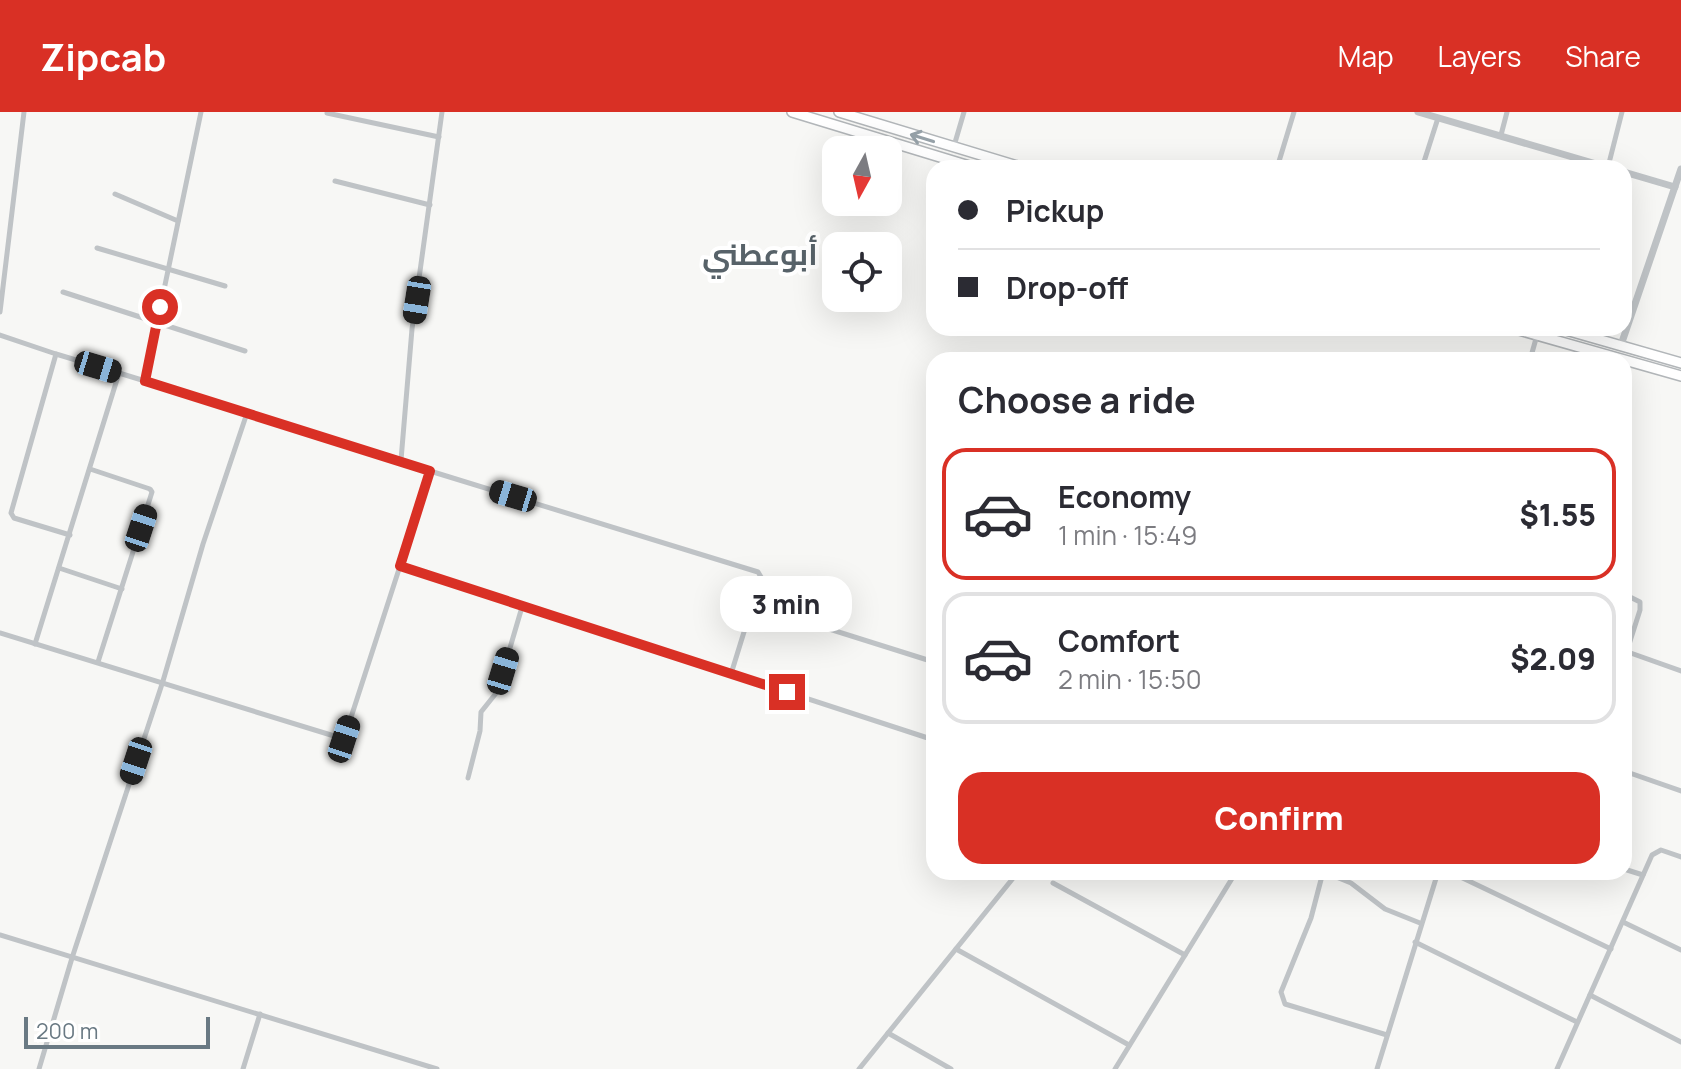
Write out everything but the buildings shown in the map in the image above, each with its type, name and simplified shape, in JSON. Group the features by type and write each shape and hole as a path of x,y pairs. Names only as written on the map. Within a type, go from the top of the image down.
{"highway":[{"path":"792,112 950,160"},
{"path":"839,112 997,160"},
{"path":"1541,336 1597,352"},
{"path":"1588,336 1681,363"},
{"path":"1632,362 1681,376"}],"street":[{"path":"0,312 24,112"},
{"path":"145,381 201,112"},
{"path":"401,460 412,329 442,112"},
{"path":"953,147 964,112"},
{"path":"1279,160 1294,112"},
{"path":"1418,112 1583,160"},
{"path":"1501,135 1507,112"},
{"path":"1611,160 1622,112"},
{"path":"327,113 439,137"},
{"path":"1425,160 1438,118"},
{"path":"1632,315 1678,188 1681,169"},
{"path":"1632,174 1678,188"},
{"path":"335,181 430,205"},
{"path":"115,194 178,221"},
{"path":"97,248 225,286"},
{"path":"63,292 245,351"},
{"path":"0,335 758,572 762,575 731,674"},
{"path":"1621,345 1624,336"},
{"path":"56,354 11,513 14,518 70,535"},
{"path":"35,644 119,373"},
{"path":"39,1069 247,413"},
{"path":"90,469 152,492 98,662"},
{"path":"0,633 344,739 430,471"},
{"path":"400,566 926,737"},
{"path":"59,568 122,589"},
{"path":"1632,598 1640,602 1640,610 1632,632"},
{"path":"753,605 926,659"},
{"path":"468,778 480,731 479,718 497,692 522,607"},
{"path":"1632,654 1681,671"},
{"path":"1632,774 1681,791"},
{"path":"1557,1069 1656,851 1681,857"},
{"path":"1632,872 1643,875"},
{"path":"859,1069 1012,880"},
{"path":"1115,1069 1231,880"},
{"path":"1321,880 1311,918 1281,992 1281,999 1285,1004 1387,1035"},
{"path":"1343,880 1385,909 1420,923"},
{"path":"1377,1069 1435,880"},
{"path":"1467,880 1611,949"},
{"path":"1053,883 1185,955"},
{"path":"1623,922 1681,950"},
{"path":"0,935 437,1069"},
{"path":"1415,942 1577,1022"},
{"path":"956,949 1129,1045"},
{"path":"1590,995 1681,1042"},
{"path":"243,1069 260,1014"},
{"path":"888,1033 951,1069"}],"district":[{"name":"أبوعطني","path":"760,255"}],"route":[{"path":"160,307 145,381 430,471 400,566 787,692"}]}
